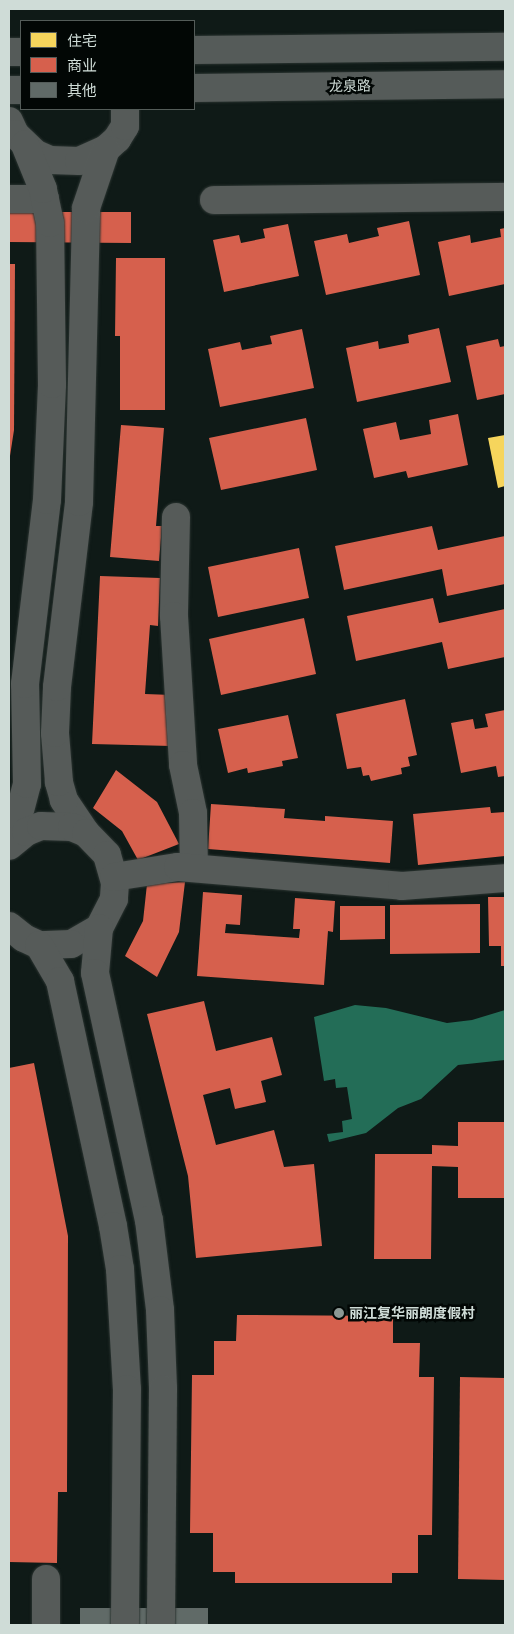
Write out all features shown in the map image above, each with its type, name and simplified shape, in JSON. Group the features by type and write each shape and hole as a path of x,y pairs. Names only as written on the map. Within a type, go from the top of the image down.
{"main road":[{"path":"195,50 505,46"},
{"name":"龙泉路","path":"195,88 505,84"}],"lane":[{"path":"24,145 50,160 64,162 93,157 106,149 125,126 125,110"},
{"path":"9,121 24,145 45,199 50,223 52,384 47,490 25,684 27,784 11,844"},
{"path":"106,149 86,208 79,502 57,686 55,733 62,791 73,818 107,855 114,877 114,899 99,928 96,973 149,1220 160,1310 163,1388 161,1625"},
{"path":"214,200 505,197"},
{"path":"9,199 45,199"},
{"path":"176,517 174,616 183,765 192,813 194,868"},
{"path":"11,844 41,826 64,826 86,834"},
{"path":"114,877 178,867 402,886 505,878"},
{"path":"9,926 24,938 39,944 71,944 99,928"},
{"path":"39,944 60,981 113,1226 120,1269 127,1389 125,1625"},
{"path":"46,1579 46,1625"}],"shaded area":[{"path":"355,1005 386,1008 447,1023 472,1020 505,1010 505,1060 458,1065 421,1099 398,1108 366,1133 329,1142 327,1134 343,1132 342,1121 352,1119 347,1087 336,1088 335,1079 324,1081 314,1017"}],"building: 住宅":[{"path":"505,435 505,486 498,488 488,438"}],"building: 商业":[{"path":"9,212 131,212 131,243 9,242"},
{"path":"409,221 420,275 326,295 314,241 347,234 349,243 379,236 377,228"},
{"path":"288,224 299,276 224,292 213,240 239,235 241,243 265,238 263,229"},
{"path":"505,228 505,284 449,296 438,242 470,235 471,243 501,237 500,229"},
{"path":"116,258 165,258 165,410 120,410 120,336 115,336"},
{"path":"9,264 15,264 14,430 10,456"},
{"path":"439,328 451,382 357,402 346,348 378,341 379,349 409,343 408,335"},
{"path":"302,329 314,388 220,407 208,349 240,342 242,350 272,344 270,336"},
{"path":"498,339 500,347 505,346 505,394 477,400 466,346"},
{"path":"458,414 468,465 408,478 406,471 374,478 363,429 396,422 400,440 431,434 429,420"},
{"path":"306,418 317,470 221,490 209,438"},
{"path":"121,425 164,428 156,526 162,526 159,561 110,557"},
{"path":"432,526 438,550 505,536 505,584 447,596 442,569 344,590 335,546"},
{"path":"299,548 309,598 218,617 208,567"},
{"path":"100,576 160,578 158,626 150,625 145,694 172,695 171,746 92,744"},
{"path":"433,598 439,623 505,609 505,657 448,669 442,642 356,661 347,616"},
{"path":"304,618 316,674 221,695 209,639"},
{"path":"405,699 417,755 408,757 410,766 401,768 402,774 371,781 369,775 363,776 361,767 347,769 336,714"},
{"path":"505,710 505,776 498,777 496,766 461,773 451,723 473,719 475,729 488,727 485,714"},
{"path":"288,715 298,758 282,761 283,766 248,773 247,768 228,773 218,729"},
{"path":"116,770 157,802 179,844 138,860 122,831 93,808"},
{"path":"211,804 285,809 284,818 325,821 325,816 393,821 390,863 208,849"},
{"path":"490,807 491,813 505,812 505,856 418,865 413,814"},
{"path":"185,882 179,932 157,977 125,956 143,921 147,884"},
{"path":"203,892 242,895 240,925 226,924 225,933 299,938 300,929 293,929 295,898 335,901 333,932 328,931 324,985 197,976"},
{"path":"488,897 505,897 505,966 501,966 501,946 489,946"},
{"path":"480,904 480,953 390,954 390,905"},
{"path":"340,906 385,906 385,939 340,940"},
{"path":"204,1001 216,1051 272,1037 282,1075 261,1081 266,1102 235,1109 230,1088 203,1095 216,1145 274,1130 284,1167 314,1164 322,1246 196,1258 188,1176 147,1014"},
{"path":"34,1063 68,1236 67,1492 58,1492 57,1563 9,1562 9,1068"},
{"path":"458,1122 505,1122 505,1198 458,1198 458,1167 432,1166 431,1259 374,1259 375,1154 432,1154 432,1145 458,1146"},
{"path":"237,1315 393,1316 393,1343 420,1343 419,1377 434,1377 432,1535 418,1535 418,1573 392,1573 392,1583 235,1583 235,1572 213,1572 213,1533 190,1533 192,1375 214,1375 214,1341 236,1341"},
{"path":"460,1377 505,1378 505,1580 458,1579"}],"building: 其他":[{"path":"80,1608 208,1608 208,1625 80,1625"}],"place":[{"name":"丽江复华丽朗度假村","path":"339,1313"}]}
